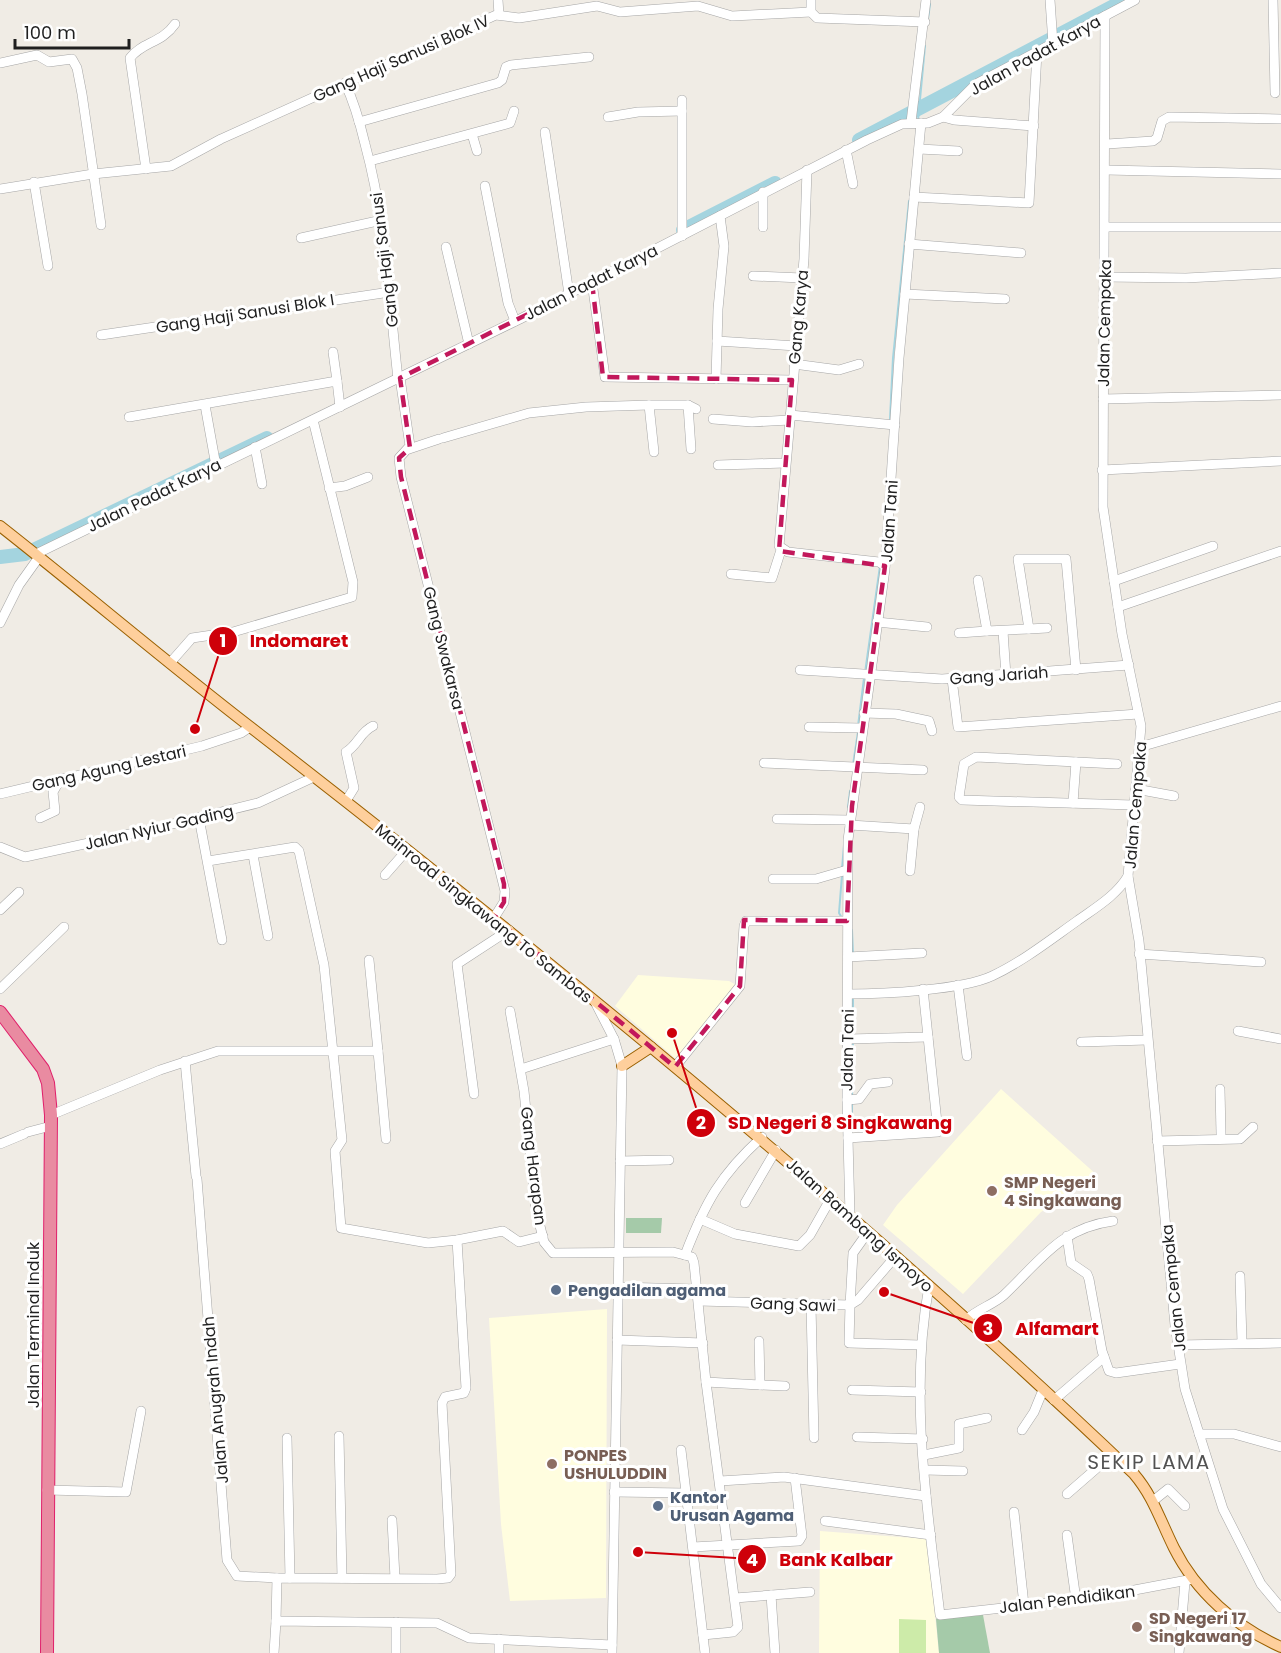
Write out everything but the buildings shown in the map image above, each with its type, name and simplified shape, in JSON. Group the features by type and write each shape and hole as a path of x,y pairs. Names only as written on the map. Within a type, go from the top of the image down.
{"highway":[{"name":"Jalan Terminal Induk","path":"0,1012 43,1069 48,1083 51,1121 47,1653"}],"main road":[{"name":"Mainroad Singkawang To Sambas","path":"0,526 314,777 349,796 407,850 497,914 509,930 593,997"},
{"name":"Jalan Bambang Ismoyo","path":"593,997 762,1137 831,1198 850,1211 868,1232 895,1257 970,1317 1043,1390 1059,1395 1113,1454 1160,1495 1175,1550 1189,1580 1228,1614 1281,1647"},
{"path":"622,1066 651,1047"}],"street":[{"path":"498,0 499,15"},
{"path":"811,0 811,12"},
{"name":"Jalan Tani","path":"850,1211 848,1138 853,994 844,920 853,766 859,728 864,713 866,675 877,622 890,424 919,149 914,106 926,0"},
{"path":"1050,0 1053,44"},
{"name":"Jalan Padat Karya","path":"34,553 313,420 339,404 569,290 592,282 846,150 897,126 943,117 968,90 1135,0"},
{"path":"1273,0 1275,93"},
{"name":"Gang Haji Sanusi Blok IV","path":"0,189 34,182 176,165 189,154 499,15 519,18 597,6 620,12 698,6 732,16 811,12 817,18 925,22"},
{"name":"Jalan Cempaka","path":"1105,16 1107,144 1103,507 1118,608 1138,714 1140,747 1128,876 1132,886 1139,954 1143,1040 1157,1141 1180,1364 1199,1434 1225,1514 1261,1584 1281,1608"},
{"path":"146,169 130,58 135,52 160,40 175,24"},
{"path":"914,197 1029,202 1037,52"},
{"path":"0,63 37,56 50,62 72,59 77,68 82,94 101,225"},
{"path":"359,122 498,83 502,80 506,67 512,65 589,57"},
{"name":"Gang Haji Sanusi","path":"345,83 370,161 382,220 398,375"},
{"path":"682,99 682,236"},
{"path":"370,161 510,123 514,111"},
{"path":"608,117 638,112 682,111"},
{"path":"943,117 954,120 1034,126"},
{"path":"1107,144 1153,141 1157,138 1162,121 1169,117 1281,119"},
{"path":"545,132 569,290"},
{"path":"472,134 477,151"},
{"path":"919,149 958,152"},
{"path":"846,150 852,184"},
{"name":"Gang Karya","path":"731,574 772,578 781,550 785,463 802,278 807,170"},
{"path":"1106,170 1281,174"},
{"path":"34,182 48,266"},
{"path":"485,186 513,318"},
{"path":"763,192 763,227"},
{"path":"716,379 719,288 724,246 720,216"},
{"path":"301,238 382,220"},
{"path":"1106,227 1281,227"},
{"path":"909,244 1021,253"},
{"path":"446,247 468,341"},
{"path":"1105,277 1167,278 1281,273"},
{"path":"753,276 802,278"},
{"path":"592,282 605,377 792,380"},
{"name":"Gang Haji Sanusi Blok I","path":"100,335 390,292"},
{"path":"905,294 1005,299"},
{"path":"717,341 796,346"},
{"path":"333,352 339,404"},
{"path":"794,364 839,370 859,364"},
{"name":"Gang Swakarsa","path":"398,375 409,449 399,458 401,477 504,884 505,897 497,914"},
{"path":"129,417 205,405 262,392 337,381"},
{"path":"1103,399 1281,395"},
{"path":"205,405 216,466"},
{"path":"649,405 654,452"},
{"path":"409,449 529,413 586,407 649,405 692,407 691,448"},
{"path":"713,419 752,422 790,417 890,424"},
{"path":"170,663 192,638 233,632 349,598 354,591 313,420"},
{"path":"255,447 262,484"},
{"path":"1102,470 1281,461"},
{"path":"718,465 785,463"},
{"path":"329,488 345,486 368,477"},
{"path":"1114,581 1213,546"},
{"path":"781,550 882,564"},
{"path":"1118,608 1281,551"},
{"path":"0,623 34,553"},
{"path":"1029,629 1018,559 1066,559 1076,670"},
{"path":"978,580 987,631"},
{"path":"877,622 927,627"},
{"path":"959,633 1047,628"},
{"path":"1003,631 1006,676"},
{"name":"Gang Jariah","path":"800,670 952,679 1129,665"},
{"path":"952,679 957,727 1138,714"},
{"path":"1140,747 1281,706"},
{"path":"864,713 918,717 929,721 932,731"},
{"path":"349,796 346,752 355,747 365,731 373,726"},
{"name":"Gang Agung Lestari","path":"0,794 202,746 241,733 250,727"},
{"path":"809,727 859,728"},
{"path":"1117,764 976,757 964,764 958,793 962,800 1133,805"},
{"path":"1073,803 1076,762"},
{"path":"764,763 923,770"},
{"name":"Jalan Nyiur Gading","path":"0,847 25,857 258,803 314,777"},
{"path":"40,818 55,811 53,792 61,778"},
{"path":"1136,789 1174,796"},
{"path":"910,871 914,829 920,807"},
{"path":"199,818 222,940"},
{"path":"777,819 850,822 914,829"},
{"path":"208,861 295,848 299,851 322,957 333,1053 342,1140 335,1151 341,1228 428,1243 457,1240 503,1230 519,1242 543,1236"},
{"path":"385,875 407,850"},
{"path":"253,855 268,936"},
{"path":"773,879 816,879 847,870"},
{"path":"853,994 958,985 992,976 1109,897 1128,876"},
{"path":"0,910 19,892"},
{"path":"675,1067 740,986 746,921 844,920"},
{"path":"0,989 64,927"},
{"path":"474,1094 457,964 509,930"},
{"path":"848,957 922,953"},
{"path":"1139,954 1261,962"},
{"path":"369,960 386,1139"},
{"path":"958,985 967,1056"},
{"path":"848,1138 938,1132 923,989"},
{"name":"Mainroad Singkawang To Sambas","path":"593,997 614,1039 622,1066 612,1649"},
{"name":"Gang Harapan","path":"510,1011 521,1069 536,1210 543,1236 553,1253 618,1251"},
{"path":"1238,1031 1281,1039"},
{"path":"853,1039 928,1037"},
{"path":"521,1069 614,1039"},
{"path":"1081,1042 1143,1040"},
{"path":"0,1144 185,1061 218,1051 333,1053 378,1051"},
{"name":"Jalan Anugrah Indah","path":"185,1061 227,1560 233,1574 239,1577 277,1578"},
{"path":"851,1100 863,1096 869,1085 888,1082"},
{"path":"1220,1089 1221,1134"},
{"path":"1157,1141 1240,1139 1253,1127"},
{"path":"685,1255 700,1219 730,1167 762,1137"},
{"path":"746,1203 776,1150"},
{"path":"620,1161 669,1160"},
{"path":"700,1219 735,1234 800,1246 810,1235 831,1198"},
{"path":"970,1317 1004,1295 1067,1236 1080,1228 1113,1221"},
{"name":"Gang Sawi","path":"699,1301 850,1305 853,1253 868,1232"},
{"path":"1067,1236 1071,1263 1087,1274 1089,1279 1104,1357 1109,1371 1114,1373 1180,1364"},
{"path":"274,1653 277,1578 445,1579 452,1571 442,1403 446,1397 464,1393 466,1388 457,1240"},
{"path":"618,1251 657,1251 685,1255 692,1257 694,1263 706,1382 729,1546 738,1630 703,1635"},
{"path":"895,1257 858,1300 850,1305 850,1344 921,1345"},
{"path":"1240,1276 1242,1342"},
{"path":"825,1521 931,1535 926,1496 921,1392 921,1345 929,1286"},
{"path":"618,1287 693,1289"},
{"path":"811,1305 814,1438"},
{"path":"617,1340 703,1343"},
{"path":"759,1341 760,1385"},
{"path":"1178,1345 1281,1343"},
{"path":"1059,1395 1104,1357"},
{"path":"706,1382 785,1386"},
{"path":"852,1390 921,1392"},
{"path":"1022,1430 1034,1412 1043,1390"},
{"path":"48,1490 126,1492 141,1411"},
{"path":"924,1455 959,1448 959,1424 987,1418"},
{"path":"1199,1434 1234,1434 1281,1447"},
{"path":"339,1436 342,1578"},
{"path":"857,1437 923,1439"},
{"path":"287,1438 290,1578"},
{"path":"681,1450 705,1653"},
{"path":"1067,1494 1113,1454"},
{"path":"925,1470 963,1471"},
{"path":"720,1481 795,1478 926,1496"},
{"path":"693,1547 801,1539 795,1478"},
{"path":"614,1491 686,1493"},
{"path":"1160,1495 1185,1506"},
{"path":"1014,1512 1024,1605"},
{"path":"392,1520 395,1578"},
{"name":"Jalan Pendidikan","path":"931,1535 940,1615 1076,1600 1189,1580"},
{"path":"1067,1535 1076,1600"},
{"path":"1179,1653 1189,1580"},
{"path":"735,1598 810,1592"},
{"path":"771,1595 775,1653"},
{"path":"276,1621 437,1623 468,1638 612,1649"},
{"path":"396,1622 396,1653"},
{"path":"499,1639 499,1653"}],"highlighted area":[{"path":"592,282 603,377 792,380 779,551 885,566 852,806 847,921 744,920 740,986 675,1067 494,918 504,902 504,884 401,477 399,458 410,448 400,378"}],"shaded area":[{"path":"638,975 729,981 738,986 676,1059 615,1006"},
{"name":"SMP Negeri 4 Singkawang","path":"1001,1089 1098,1176 1041,1212 963,1294 883,1225 897,1205"},
{"name":"PONPES USHULUDDIN","path":"607,1309 606,1598 510,1601 501,1524 489,1318"},
{"path":"820,1531 927,1539 939,1653 819,1653"}],"green space":[{"path":"626,1218 662,1218 661,1233 626,1233"},
{"path":"983,1615 990,1653 939,1653 936,1619"},
{"path":"899,1619 926,1620 926,1653 899,1653"}],"waterway":[{"path":"859,140 1125,0"},
{"path":"928,19 930,4"},
{"path":"918,121 925,46"},
{"path":"683,230 775,183"},
{"path":"890,419 893,358 909,201"},
{"path":"0,557 25,554 267,438"},
{"path":"865,673 880,566"},
{"path":"858,726 864,678"},
{"path":"853,765 858,732"},
{"path":"848,807 850,791"},
{"path":"842,869 844,845"},
{"path":"842,875 839,913 842,918"},
{"path":"852,930 853,954"},
{"path":"853,996 853,1035"},
{"path":"852,1098 853,1041"},
{"path":"852,1104 852,1113"}],"place":[{"name":"Indomaret","path":"195,729"},
{"name":"SD Negeri 8 Singkawang","path":"672,1033"},
{"name":"SMP Negeri 4 Singkawang","path":"992,1191"},
{"name":"Pengadilan agama","path":"556,1290"},
{"name":"Alfamart","path":"884,1292"},
{"name":"PONPES USHULUDDIN","path":"552,1464"},
{"name":"Kantor Urusan Agama","path":"658,1506"},
{"name":"Bank Kalbar","path":"638,1552"},
{"name":"SD Negeri 17 Singkawang","path":"1137,1627"}],"district":[{"name":"SEKIP LAMA","path":"1149,1462"}]}
